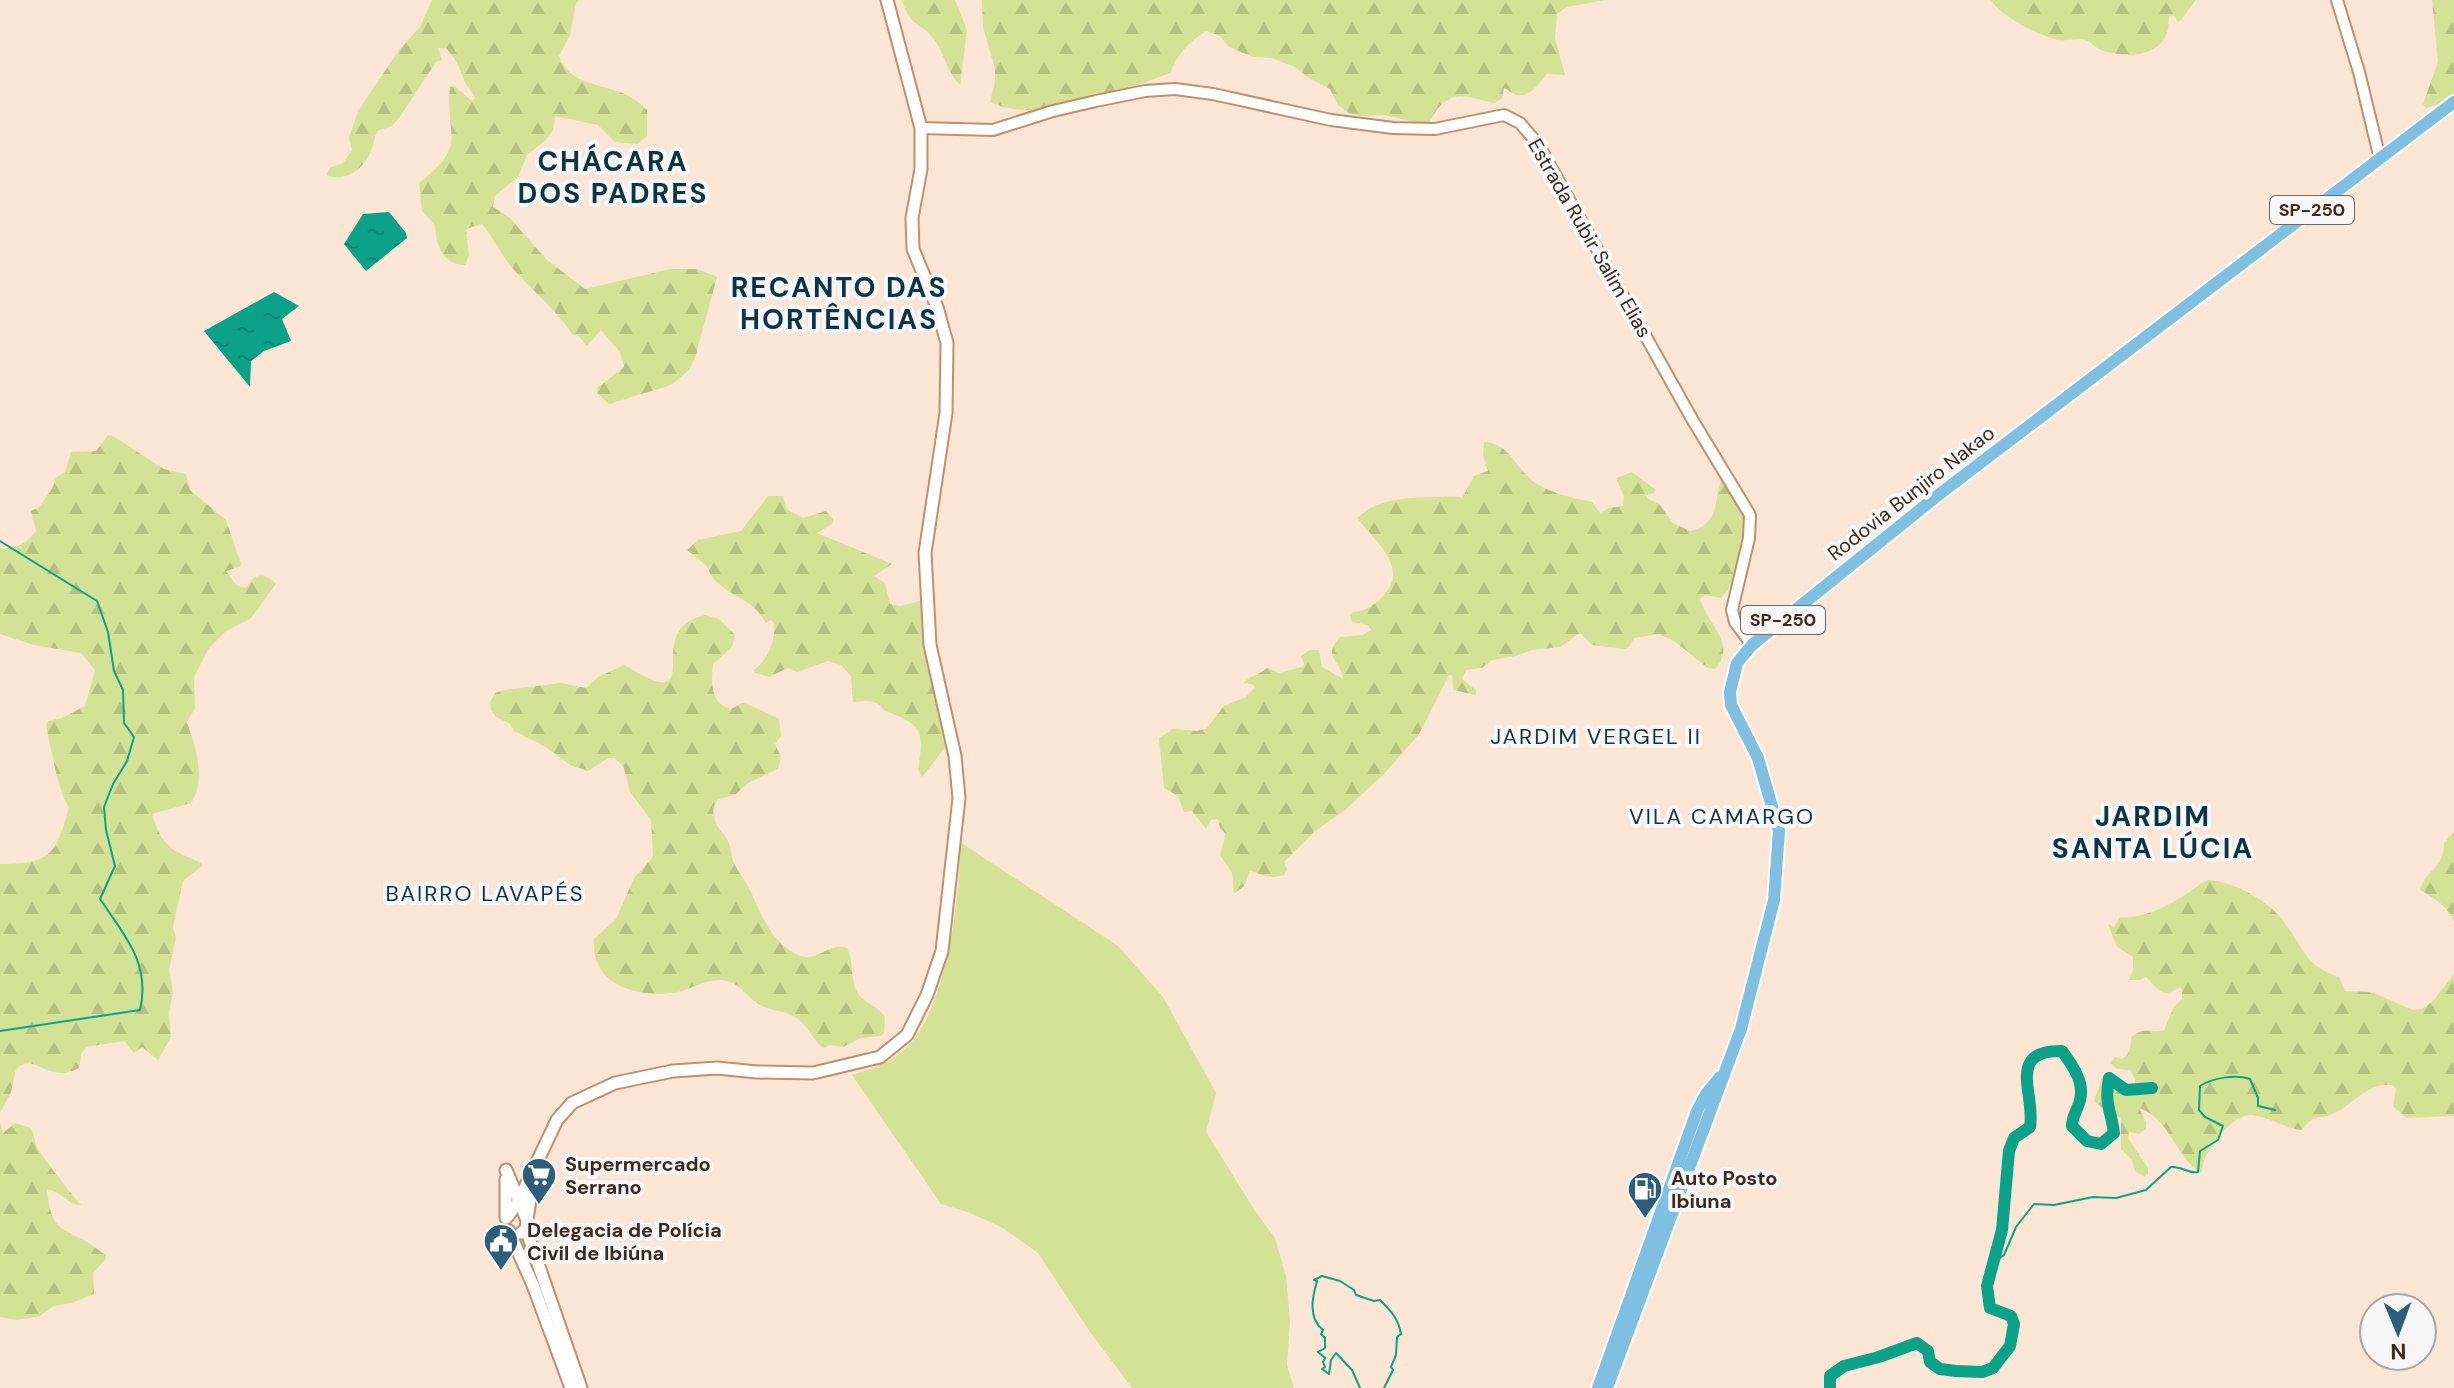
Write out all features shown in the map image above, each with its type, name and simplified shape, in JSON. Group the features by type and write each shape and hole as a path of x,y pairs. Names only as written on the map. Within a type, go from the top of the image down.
{"main road":[{"path":"508,1222 557,1120 565,1109 589,1094 615,1083 673,1071 717,1068 813,1073 880,1057 907,1035 942,951 959,798 955,756 930,645 925,553 946,413 947,343 937,307 913,249 911,235 923,149 921,128 887,0"},
{"name":"Rodovia Bunjiro Nakao","path":"1615,1354 1697,1111 1724,1071 1741,1029 1774,900 1779,831 1758,758 1731,705 1730,692 1737,663 1752,645 1937,496 2454,102"},
{"path":"508,1222 518,1234 526,1222 536,1165"},
{"path":"571,1388 538,1283 526,1222 506,1170 508,1222 538,1283 581,1388"},
{"path":"508,1222 514,1212 526,1222"},
{"name":"SP-250","path":"1598,1388 1615,1354"},
{"name":"SP-250","path":"1607,1388 1615,1354"}],"street":[{"path":"2337,0 2380,159"},
{"name":"Estrada Rubir Salim Elias","path":"921,128 993,130 1096,101 1145,91 1175,89 1213,94 1331,120 1393,128 1435,129 1493,115 1513,118 1528,131 1545,155 1692,419 1750,515 1749,538 1732,610 1735,622 1752,645"}],"green space":[{"path":"432,0 579,0 570,35 559,56 575,76 624,94 647,110 647,136 638,144 615,142 598,125 555,116 553,130 527,155 518,177 495,196 493,207 510,218 546,259 585,289 671,269 697,269 717,277 695,358 689,370 671,385 609,404 597,393 597,388 624,367 620,352 601,330 587,346 577,334 573,335 510,265 482,224 466,229 469,255 465,265 451,261 442,252 435,225 422,211 419,183 444,159 449,149 450,87 454,86 472,101 475,98 446,48 438,48 442,60 436,62 399,118 392,126 377,131 364,163 347,176 327,175 329,168 343,163 352,150 349,138 358,111 399,50 420,27"},
{"path":"902,0 955,0 967,30 960,85 934,39 912,20"},
{"path":"982,0 1605,0 1567,7 1557,14 1555,38 1565,75 1547,74 1534,89 1522,95 1504,88 1502,98 1495,103 1460,96 1453,98 1438,108 1429,122 1416,122 1384,115 1349,113 1338,105 1330,89 1295,67 1271,58 1253,57 1229,47 1220,36 1206,31 1184,49 1170,73 1080,103 1032,110 1010,108 990,102 995,69 983,27"},
{"path":"1991,0 2196,0 2180,21 2177,22 2175,16 2170,15 2167,33 2155,48 2128,55 2101,50 2085,40 2060,40 2042,35 2012,19"},
{"path":"2432,0 2454,0 2454,96 2426,108 2423,104 2438,62"},
{"path":"108,435 164,469 186,474 190,490 226,520 241,564 226,571 236,585 246,588 260,576 276,584 251,618 225,632 209,648 194,677 195,708 187,722 199,773 196,794 191,803 152,814 169,846 203,865 183,881 173,927 176,938 169,970 173,992 169,1013 171,1037 158,1060 142,1047 134,1053 124,1041 86,1047 81,1054 79,1068 68,1072 59,1073 37,1065 23,1064 16,1069 11,1092 0,1113 0,864 31,862 41,858 49,853 60,836 69,807 58,780 46,726 48,721 62,718 85,706 95,670 81,653 34,645 0,634 0,548 20,545 36,531 31,511 39,507 56,478 65,472 71,452 96,451"},
{"path":"1484,442 1501,447 1537,484 1592,502 1600,513 1623,506 1624,497 1616,478 1632,472 1656,490 1646,495 1647,498 1659,504 1673,523 1690,531 1712,516 1722,478 1744,509 1747,530 1739,569 1728,591 1721,598 1705,595 1700,599 1722,642 1721,660 1715,669 1708,668 1674,641 1659,634 1634,638 1625,649 1592,645 1580,633 1560,647 1532,650 1492,660 1482,668 1466,670 1462,679 1476,690 1476,695 1453,690 1452,676 1449,675 1419,734 1384,774 1344,811 1314,832 1284,862 1287,869 1284,875 1270,877 1250,871 1244,886 1234,894 1232,873 1220,855 1226,834 1220,828 1218,819 1211,820 1206,829 1192,811 1184,812 1178,796 1164,788 1159,738 1173,729 1206,729 1224,706 1246,697 1255,687 1243,683 1246,680 1267,668 1279,673 1302,667 1301,656 1310,650 1319,650 1322,667 1343,679 1332,650 1340,637 1363,635 1371,630 1368,625 1352,622 1350,615 1378,601 1390,587 1393,576 1392,566 1381,546 1357,518 1375,506 1395,500 1462,498 1474,476 1488,471 1483,456"},
{"path":"768,496 783,496 786,509 803,518 826,511 833,519 832,524 817,533 892,564 874,576 885,583 890,604 900,606 920,601 922,604 951,733 947,745 922,777 918,769 920,739 914,726 875,702 853,702 851,676 841,665 828,661 797,672 788,668 769,677 755,673 754,670 770,649 774,623 771,620 766,623 755,609 719,584 705,564 687,550 698,540 741,531"},
{"path":"705,615 719,619 735,635 732,647 713,664 715,696 730,709 745,703 779,719 781,736 775,744 781,757 778,769 748,783 735,795 718,799 713,809 716,824 727,839 733,861 763,917 782,944 806,957 835,948 847,948 857,992 885,1017 881,1036 861,1038 843,1047 830,1045 823,1048 795,1017 760,1005 731,982 716,980 663,994 633,991 609,978 600,968 595,955 594,939 616,919 634,878 653,857 651,820 630,792 624,768 615,758 608,758 588,771 570,765 546,747 514,731 510,724 496,717 491,710 490,702 495,693 503,690 561,683 586,688 598,677 624,665 650,679 665,682 673,672 675,640 680,630 689,621"},
{"path":"2454,832 2454,922 2444,907 2420,890 2438,864 2444,843"},
{"path":"960,842 1118,946 1163,997 1216,1093 1206,1132 1275,1238 1286,1276 1290,1322 1287,1365 1294,1388 1132,1388 1090,1332 1038,1253 1003,1228 941,1204 852,1075 885,1063 902,1052 930,1011 940,984 954,923"},
{"path":"2209,880 2238,888 2266,903 2288,927 2310,960 2339,977 2345,991 2371,992 2413,1010 2422,1009 2432,1002 2454,974 2454,1116 2407,1118 2393,1106 2396,1089 2392,1085 2383,1085 2368,1090 2335,1113 2314,1118 2301,1130 2258,1116 2245,1116 2238,1118 2219,1136 2205,1158 2201,1173 2185,1158 2158,1120 2139,1108 2146,1129 2139,1134 2129,1132 2128,1138 2148,1168 2148,1174 2145,1177 2135,1171 2132,1160 2121,1149 2121,1118 2094,1101 2103,1076 2130,1087 2135,1085 2130,1070 2117,1069 2110,1063 2115,1057 2122,1059 2127,1055 2131,1038 2136,1034 2164,1030 2174,1007 2182,999 2182,989 2180,987 2165,993 2146,977 2129,980 2133,957 2117,947 2108,924 2114,927 2120,917 2158,910"},
{"path":"0,1121 3,1133 15,1123 31,1128 36,1145 82,1205 47,1190 54,1220 64,1230 106,1255 93,1273 94,1294 54,1306 40,1316 17,1320 0,1317"}],"water":[{"path":"389,212 407,238 366,271 344,244 363,214"},
{"path":"274,292 299,306 282,319 291,341 264,351 251,361 250,387 204,331"}],"waterway":[{"path":"0,541 97,601 108,632 114,671 123,690 124,723 134,737 127,761 104,807 115,866 100,899 133,950 142,978 140,1010 0,1031"},
{"path":"1830,1388 1830,1376 1844,1366 1917,1343 1928,1351 1930,1362 1940,1369 1982,1372 1993,1368 2010,1346 2014,1324 2011,1316 1990,1308 1987,1286 2002,1230 2009,1151 2014,1138 2030,1127 2027,1077 2028,1066 2034,1058 2062,1051 2070,1062 2081,1087 2072,1126 2087,1141 2101,1144 2114,1133 2108,1101 2109,1078 2126,1090 2152,1088"},
{"path":"1993,1263 2004,1255 2016,1227 2034,1204 2054,1205 2093,1197 2116,1198 2146,1190 2171,1167 2198,1172 2200,1151 2218,1140 2223,1126 2205,1117 2199,1110 2200,1086 2205,1083 2231,1077 2250,1079 2258,1106 2275,1110"},
{"path":"1360,1388 1352,1370 1336,1353 1331,1360 1329,1374 1322,1369 1325,1358 1318,1352 1325,1348 1325,1338 1312,1306 1317,1281 1314,1280 1322,1276 1340,1281 1354,1290 1356,1295 1380,1300 1395,1318 1401,1334 1397,1337 1393,1370 1384,1388"}],"place":[{"name":"Supermercado Serrano","path":"539,1206"},
{"name":"Auto Posto Ibiuna","path":"1645,1220"},
{"name":"Delegacia de Polícia Civil de Ibiúna","path":"501,1272"}],"district":[{"name":"CHÁCARA DOS PADRES","path":"613,177"},
{"name":"RECANTO DAS HORTÊNCIAS","path":"839,303"},
{"name":"JARDIM VERGEL II","path":"1596,736"},
{"name":"VILA CAMARGO","path":"1722,816"},
{"name":"JARDIM SANTA LÚCIA","path":"2153,832"},
{"name":"BAIRRO LAVAPÉS","path":"485,893"}]}
